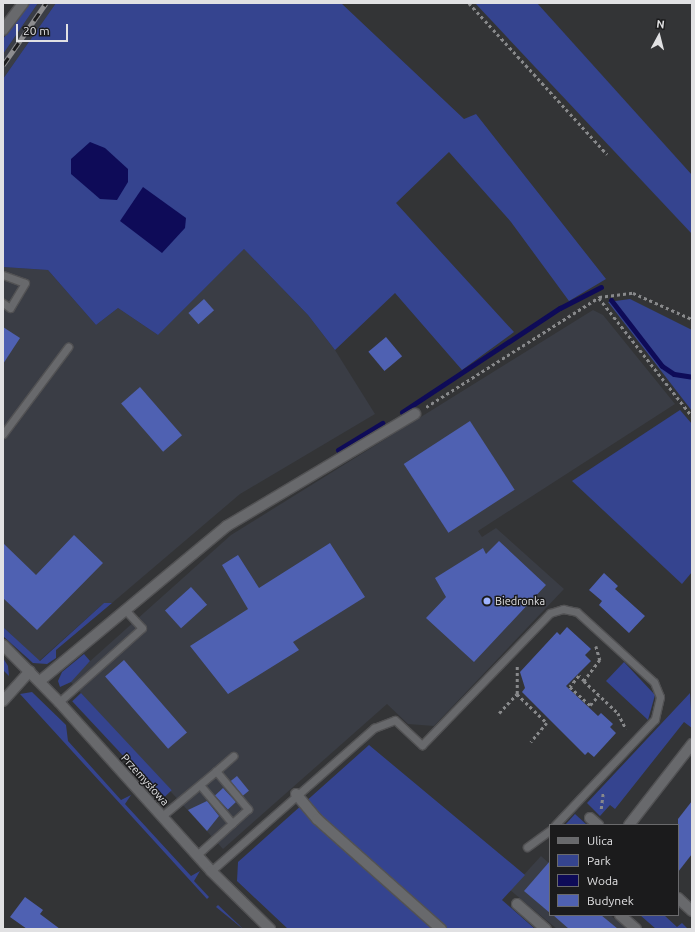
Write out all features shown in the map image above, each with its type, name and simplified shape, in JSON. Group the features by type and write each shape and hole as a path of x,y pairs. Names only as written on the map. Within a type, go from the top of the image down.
{"street":[{"path":"3,30 23,3"},
{"path":"40,681 124,609 227,526 415,414"},
{"name":"Przemysłowa","path":"3,645 60,702 211,870 270,929"},
{"path":"3,700 30,671"},
{"path":"630,824 692,744"},
{"path":"296,794 317,819 441,929"},
{"path":"679,899 692,911"},
{"path":"517,904 546,929"},
{"path":"621,916 636,929"}],"lane":[{"path":"3,275 25,283 10,308 3,303"},
{"path":"3,434 68,347"},
{"path":"60,702 142,628 124,609"},
{"path":"211,870 361,737 395,720 422,745 550,614 563,610 577,612 654,682 660,697 655,720 556,824"},
{"path":"162,816 233,756"},
{"path":"197,855 248,809 216,771"},
{"path":"200,785 232,823"},
{"path":"527,848 549,831"}],"path":[{"path":"469,3 607,154"},
{"path":"415,414 599,297 633,293 692,319"},
{"path":"599,297 692,416"},
{"path":"584,681 600,660 596,645"},
{"path":"499,713 517,694 517,664"},
{"path":"600,695 590,705 570,686 579,676 600,695 618,713 626,729"},
{"path":"517,694 547,723 531,742"},
{"path":"599,780 604,785 601,814"}],"shaded area":[{"path":"38,3 56,3 3,79 3,54"},
{"path":"244,249 308,315 335,350 375,414 240,494 112,603 104,603 39,661 3,627 3,267 48,270 96,325 118,308 158,335"},
{"path":"593,310 603,315 675,404 478,531 482,537 496,528 564,589 434,726 408,724 387,704 223,849 69,680 231,535"},
{"path":"541,856 549,863 549,916 611,916 627,929 557,929 510,890"}],"green space":[{"path":"30,3 38,3 3,54 3,39"},
{"path":"56,3 341,3 464,119 476,114 606,279 569,301 511,222 449,152 396,203 514,332 462,370 395,293 335,350 308,315 244,249 158,335 118,308 96,325 48,270 3,267 3,79"},
{"path":"475,3 537,3 692,175 692,234"},
{"path":"630,299 692,330 692,411 608,302"},
{"path":"680,410 692,424 692,572 682,584 572,481"},
{"path":"104,603 112,603 56,650 56,658 47,664 33,663 3,636 3,627 40,661"},
{"path":"84,654 90,661 71,682 60,687 58,681 62,672"},
{"path":"3,658 8,666 9,676 3,670"},
{"path":"624,662 655,695 648,720 606,681"},
{"path":"32,692 66,725 68,741 121,800 131,795 125,804 191,876 200,871 194,881 209,897 207,899 20,694"},
{"path":"81,693 172,790 163,798 72,701"},
{"path":"690,693 692,728 684,722 615,809 610,805 600,816 587,803"},
{"path":"369,745 525,875 502,900 535,929 288,929 237,881 238,862"},
{"path":"575,814 586,824 566,824"},
{"path":"218,905 238,924 243,929 216,907"},
{"path":"641,916 665,916 677,927 682,923 688,929 656,929"}],"water":[{"path":"90,142 105,148 128,169 128,182 117,200 100,199 71,174 71,159"},
{"path":"143,187 186,218 185,228 162,253 120,221"}],"building":[{"path":"204,299 214,310 198,324 188,313"},
{"path":"3,327 20,338 3,364"},
{"path":"386,337 402,356 384,371 368,352"},
{"path":"140,387 182,435 163,452 121,403"},
{"path":"470,421 515,490 448,533 404,464"},
{"path":"74,535 103,563 37,630 3,598 3,543 36,575"},
{"name":"Biedronka","path":"499,541 546,585 474,662 426,618 446,597 435,578 483,548 486,554"},
{"path":"330,543 365,597 293,642 299,650 228,694 190,646 248,609 222,565 238,555 259,588"},
{"path":"604,573 618,586 615,589 645,616 629,633 599,605 602,601 589,590"},
{"path":"191,587 207,605 181,628 165,610"},
{"path":"567,627 591,649 585,655 591,661 566,686 598,716 601,713 613,724 610,727 616,733 594,757 588,752 585,755 522,692 525,688 520,672 557,632 560,635"},
{"path":"124,660 187,732 168,749 105,676"},
{"path":"237,776 249,791 243,796 231,781"},
{"path":"223,788 236,802 228,809 215,796"},
{"path":"207,801 219,816 207,831 188,810"},
{"path":"692,801 692,854 679,871 679,824 678,819"},
{"path":"549,862 549,912 524,891"},
{"path":"25,897 43,910 40,914 60,929 27,929 10,917"},
{"path":"554,916 602,916 618,929 569,929"}],"waterway":[{"path":"402,412 560,308 601,287"},
{"path":"611,300 662,366 674,374 692,377"},
{"path":"338,450 382,423"}],"railway":[{"path":"3,65 46,3"}],"place":[{"name":"Biedronka","path":"487,601"}]}
